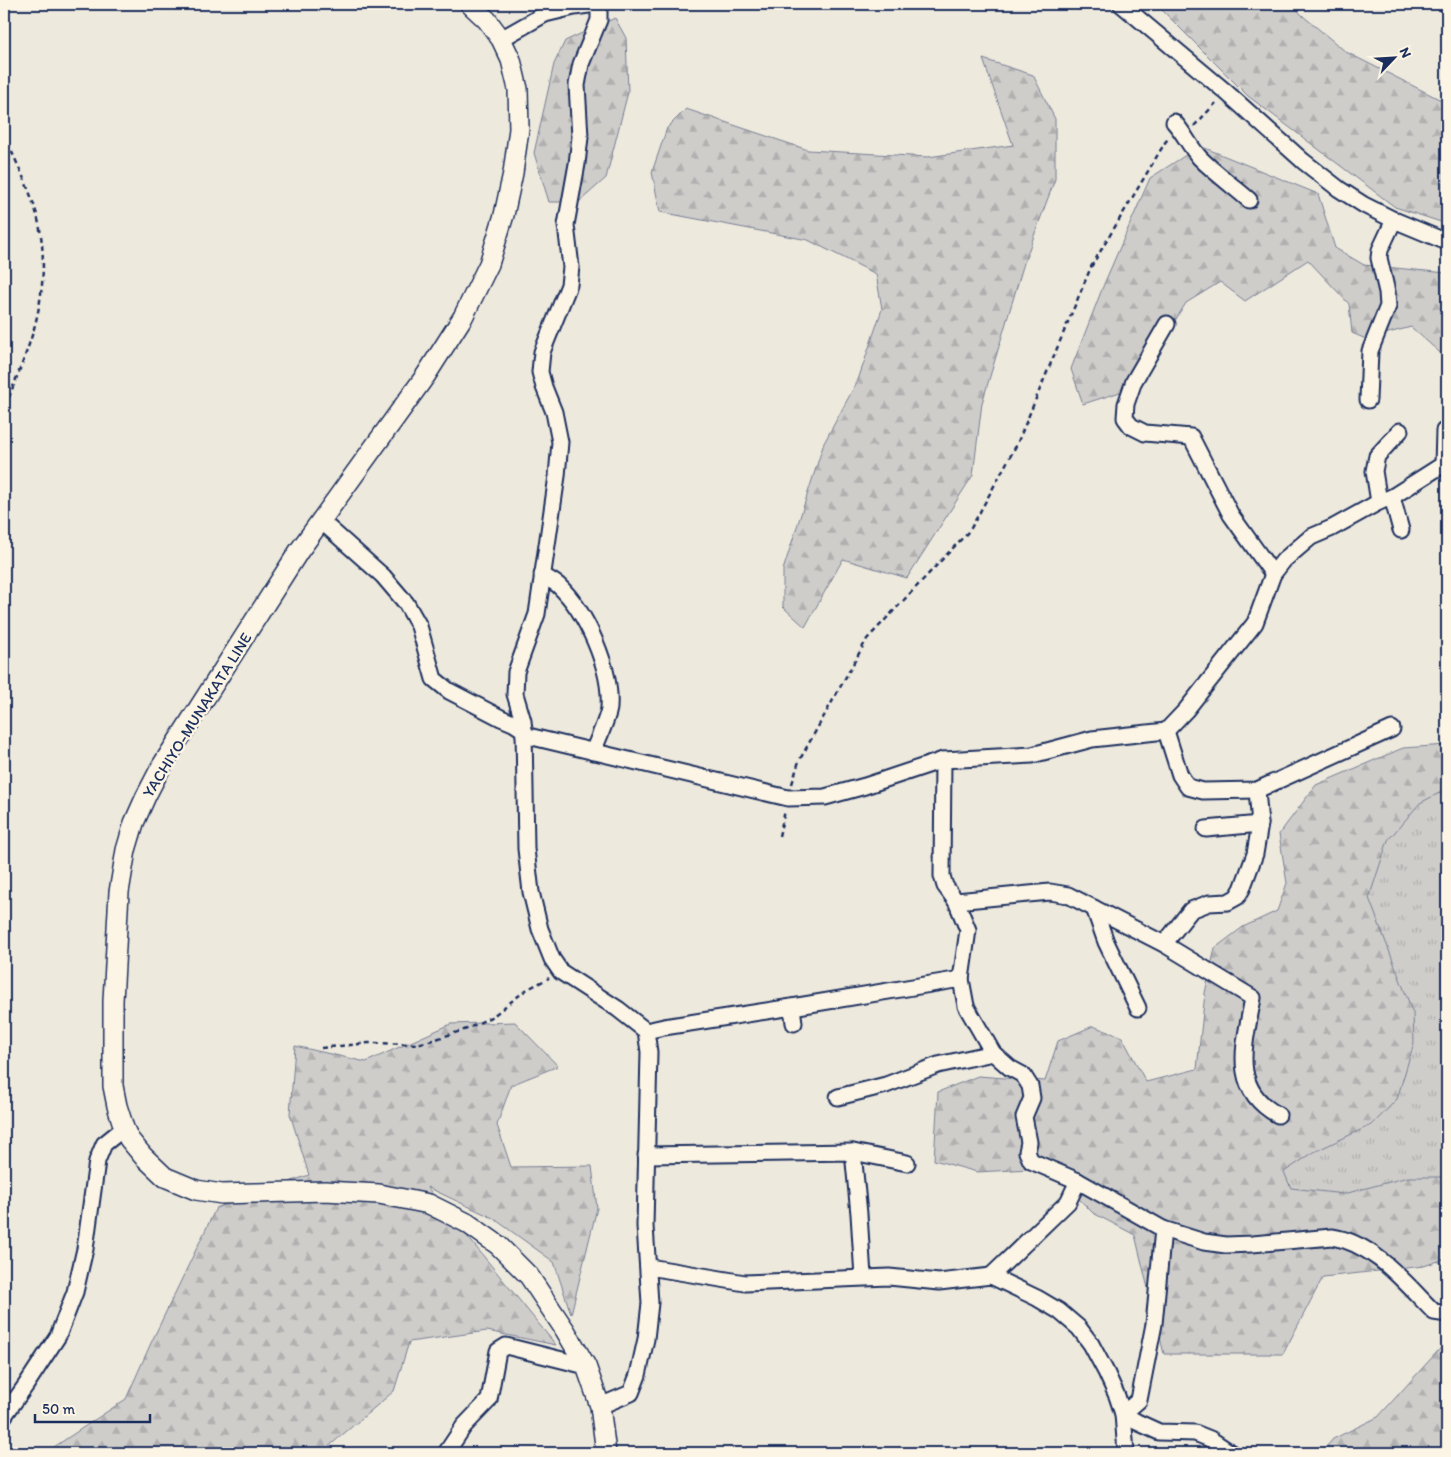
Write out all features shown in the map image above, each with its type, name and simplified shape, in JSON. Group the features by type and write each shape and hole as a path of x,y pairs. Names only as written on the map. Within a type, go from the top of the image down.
{"main road":[{"name":"YACHIYO-MUNAKATA LINE","path":"470,4 487,20 501,39 511,60 518,89 519,129 513,173 504,214 489,264 463,317 426,375 299,551 161,767 146,796 134,823 126,850 119,892 113,1001 114,1086 117,1106 124,1128 143,1156 165,1177 196,1190 222,1194 325,1192 380,1194 428,1204 467,1223 498,1245 529,1276 565,1330 586,1366 600,1406 606,1453"}],"street":[{"path":"501,39 545,14 574,7 598,4 599,20 581,64 577,86 580,137 566,226 571,267 569,285 542,352 540,372 544,388 554,412 560,442 557,476 536,614 516,672 515,694 523,721 524,732 526,849 531,892 540,929 552,959 561,972 618,1009 646,1032 649,1052 645,1226 650,1303 646,1339 638,1375 631,1393 600,1406"},
{"path":"1121,4 1226,92 1303,161 1339,189 1364,205 1394,220 1447,242"},
{"path":"1178,127 1190,146 1201,158 1249,200"},
{"path":"1368,400 1370,351 1388,306 1387,292 1378,258 1394,220"},
{"path":"1167,324 1134,381 1126,404 1126,418 1131,426 1146,433 1191,437 1230,515 1273,574"},
{"path":"320,520 383,576 406,603 419,626 434,679 449,691 513,723 524,732 593,752 788,798 825,797 943,760 1032,755 1092,739 1166,731 1186,710 1255,623 1273,574 1284,560 1311,537 1385,500 1445,464 1444,431 1447,430"},
{"path":"1400,431 1377,456 1374,471 1385,500 1401,530"},
{"path":"542,575 558,585 583,615 595,640 607,678 609,709 593,752"},
{"path":"1166,731 1180,774 1188,787 1203,791 1257,790 1392,729"},
{"path":"943,760 942,876 945,886 956,901 968,930 961,979 966,1006 993,1053 1010,1068 1023,1075 1030,1086 1032,1098 1024,1116 1028,1142 1027,1152 1031,1161 1078,1182 1162,1229 1204,1242 1226,1245 1332,1236 1344,1238 1378,1257 1434,1312 1447,1314"},
{"path":"1164,944 1191,910 1209,903 1228,902 1237,897 1242,889 1255,854 1260,824 1257,790"},
{"path":"1206,829 1260,824"},
{"path":"956,901 1050,892 1068,895 1164,944 1253,998 1244,1047 1244,1074 1251,1091 1266,1109 1278,1115"},
{"path":"1094,908 1106,942 1138,1008"},
{"path":"646,1032 664,1026 961,979"},
{"path":"792,1007 794,1023"},
{"path":"838,1097 886,1085 938,1065 993,1053"},
{"path":"4,1416 58,1336 75,1292 83,1258 97,1161 104,1144 124,1128"},
{"path":"646,1155 853,1152 907,1163"},
{"path":"853,1152 863,1277"},
{"path":"991,1276 1068,1202 1078,1182"},
{"path":"1123,1414 1139,1400 1154,1324 1162,1229"},
{"path":"648,1267 745,1283 889,1276 940,1282 991,1276 1059,1311 1078,1328 1091,1344 1117,1396 1123,1414 1126,1453"},
{"path":"446,1453 464,1426 489,1400 498,1351 506,1346 586,1366"},
{"path":"1123,1414 1159,1432 1195,1433 1210,1439 1231,1453"}],"path":[{"path":"779,836 799,761 867,639 970,530 1017,444 1091,268 1166,141 1178,127 1193,126 1226,92"},
{"path":"4,135 34,205 42,243 40,297 33,332 4,411"},
{"path":"321,1048 369,1042 417,1044 433,1040 467,1029 493,1016 526,990 561,972"}],"green space":[{"path":"1149,4 1291,4 1346,52 1447,103 1447,224 1395,207 1248,96 1162,10"},
{"path":"615,18 626,38 628,92 606,178 579,202 549,202 534,153 554,64 565,41"},
{"path":"983,59 1033,75 1055,119 1055,179 1024,263 982,403 973,475 907,578 843,559 805,627 783,607 783,570 824,443 858,380 882,309 876,274 808,240 660,212 652,172 667,128 686,109 808,150 928,157 1013,145"},
{"path":"1200,146 1318,194 1335,248 1364,265 1447,273 1447,359 1411,327 1366,339 1352,333 1349,304 1308,260 1245,301 1220,282 1186,303 1133,388 1083,404 1071,369 1104,284 1150,178"},
{"path":"1447,745 1447,789 1420,803 1388,840 1369,898 1413,1013 1414,1043 1397,1099 1373,1124 1314,1152 1284,1172 1291,1188 1344,1194 1408,1177 1447,1177 1447,1258 1424,1266 1323,1277 1283,1354 1164,1354 1135,1235 1093,1213 1048,1168 977,1172 934,1160 938,1092 978,1076 1045,1081 1058,1041 1093,1026 1122,1037 1146,1082 1197,1069 1205,993 1215,948 1243,927 1277,911 1287,883 1279,834 1316,785 1403,748"},
{"path":"1447,792 1447,1265 1265,1198 1366,807"},
{"path":"515,1022 558,1066 511,1085 497,1125 511,1167 592,1166 597,1208 571,1314 554,1262 493,1218 427,1187 556,1345 487,1331 409,1342 394,1391 321,1453 238,1453 202,1448 193,1453 45,1453 126,1399 216,1208 309,1175 290,1114 295,1046 366,1062 451,1024"},
{"path":"1447,1341 1447,1453 1321,1453 1333,1439 1378,1417"}]}
